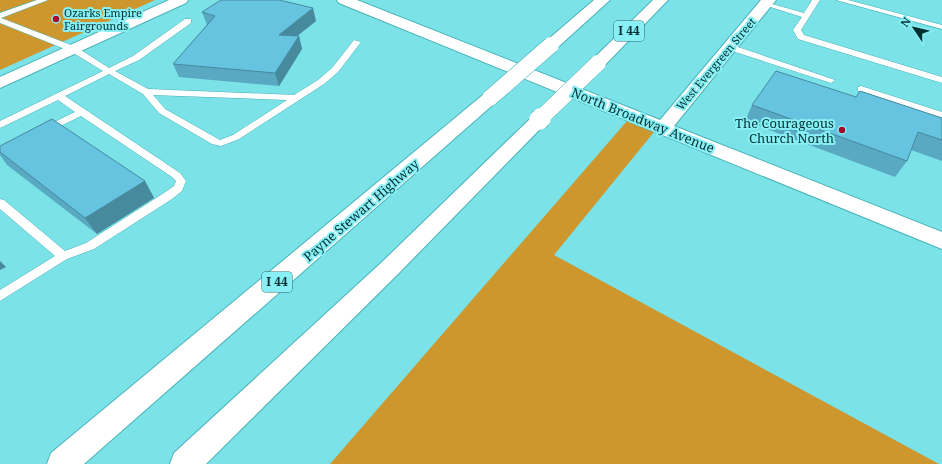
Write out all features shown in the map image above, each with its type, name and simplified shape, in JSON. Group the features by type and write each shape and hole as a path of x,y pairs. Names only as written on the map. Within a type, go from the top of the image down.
{"main road":[{"path":"0,83 181,0"},
{"name":"North Broadway Avenue","path":"344,0 942,241"},
{"name":"Payne Stewart Highway","path":"62,464 603,0"},
{"name":"I 44","path":"185,464 390,268 661,0"},
{"name":"West Evergreen Street","path":"663,128 767,2"}],"lane":[{"path":"0,16 44,0"},
{"path":"816,0 797,30 801,37 942,80"},
{"path":"840,0 942,27"},
{"path":"767,2 806,16"},
{"path":"0,20 73,49 146,92 162,112 215,142 221,143 236,137 296,98 335,70 358,42"},
{"path":"0,125 136,58 188,20"},
{"path":"729,47 832,80"},
{"path":"861,89 942,115"},
{"path":"146,92 296,98"},
{"path":"0,296 63,256 90,246 178,188 180,181 176,175 58,96"},
{"path":"41,132 82,112"},
{"path":"0,203 63,256"}],"shaded area":[{"name":"Ozarks Empire Fairgrounds","path":"0,0 155,0 0,70"},
{"path":"627,121 654,132 554,255 939,464 330,464"}],"building":[{"path":"221,0 279,0 313,8 279,35 299,36 275,73 173,64 215,16 202,12"},
{"path":"776,71 856,97 860,91 942,118 942,140 918,132 907,161 752,105"},
{"path":"52,119 145,181 85,218 0,152 0,146"}],"place":[{"name":"Ozarks Empire Fairgrounds","path":"56,19"},
{"name":"The Courageous Church North","path":"842,130"}]}
